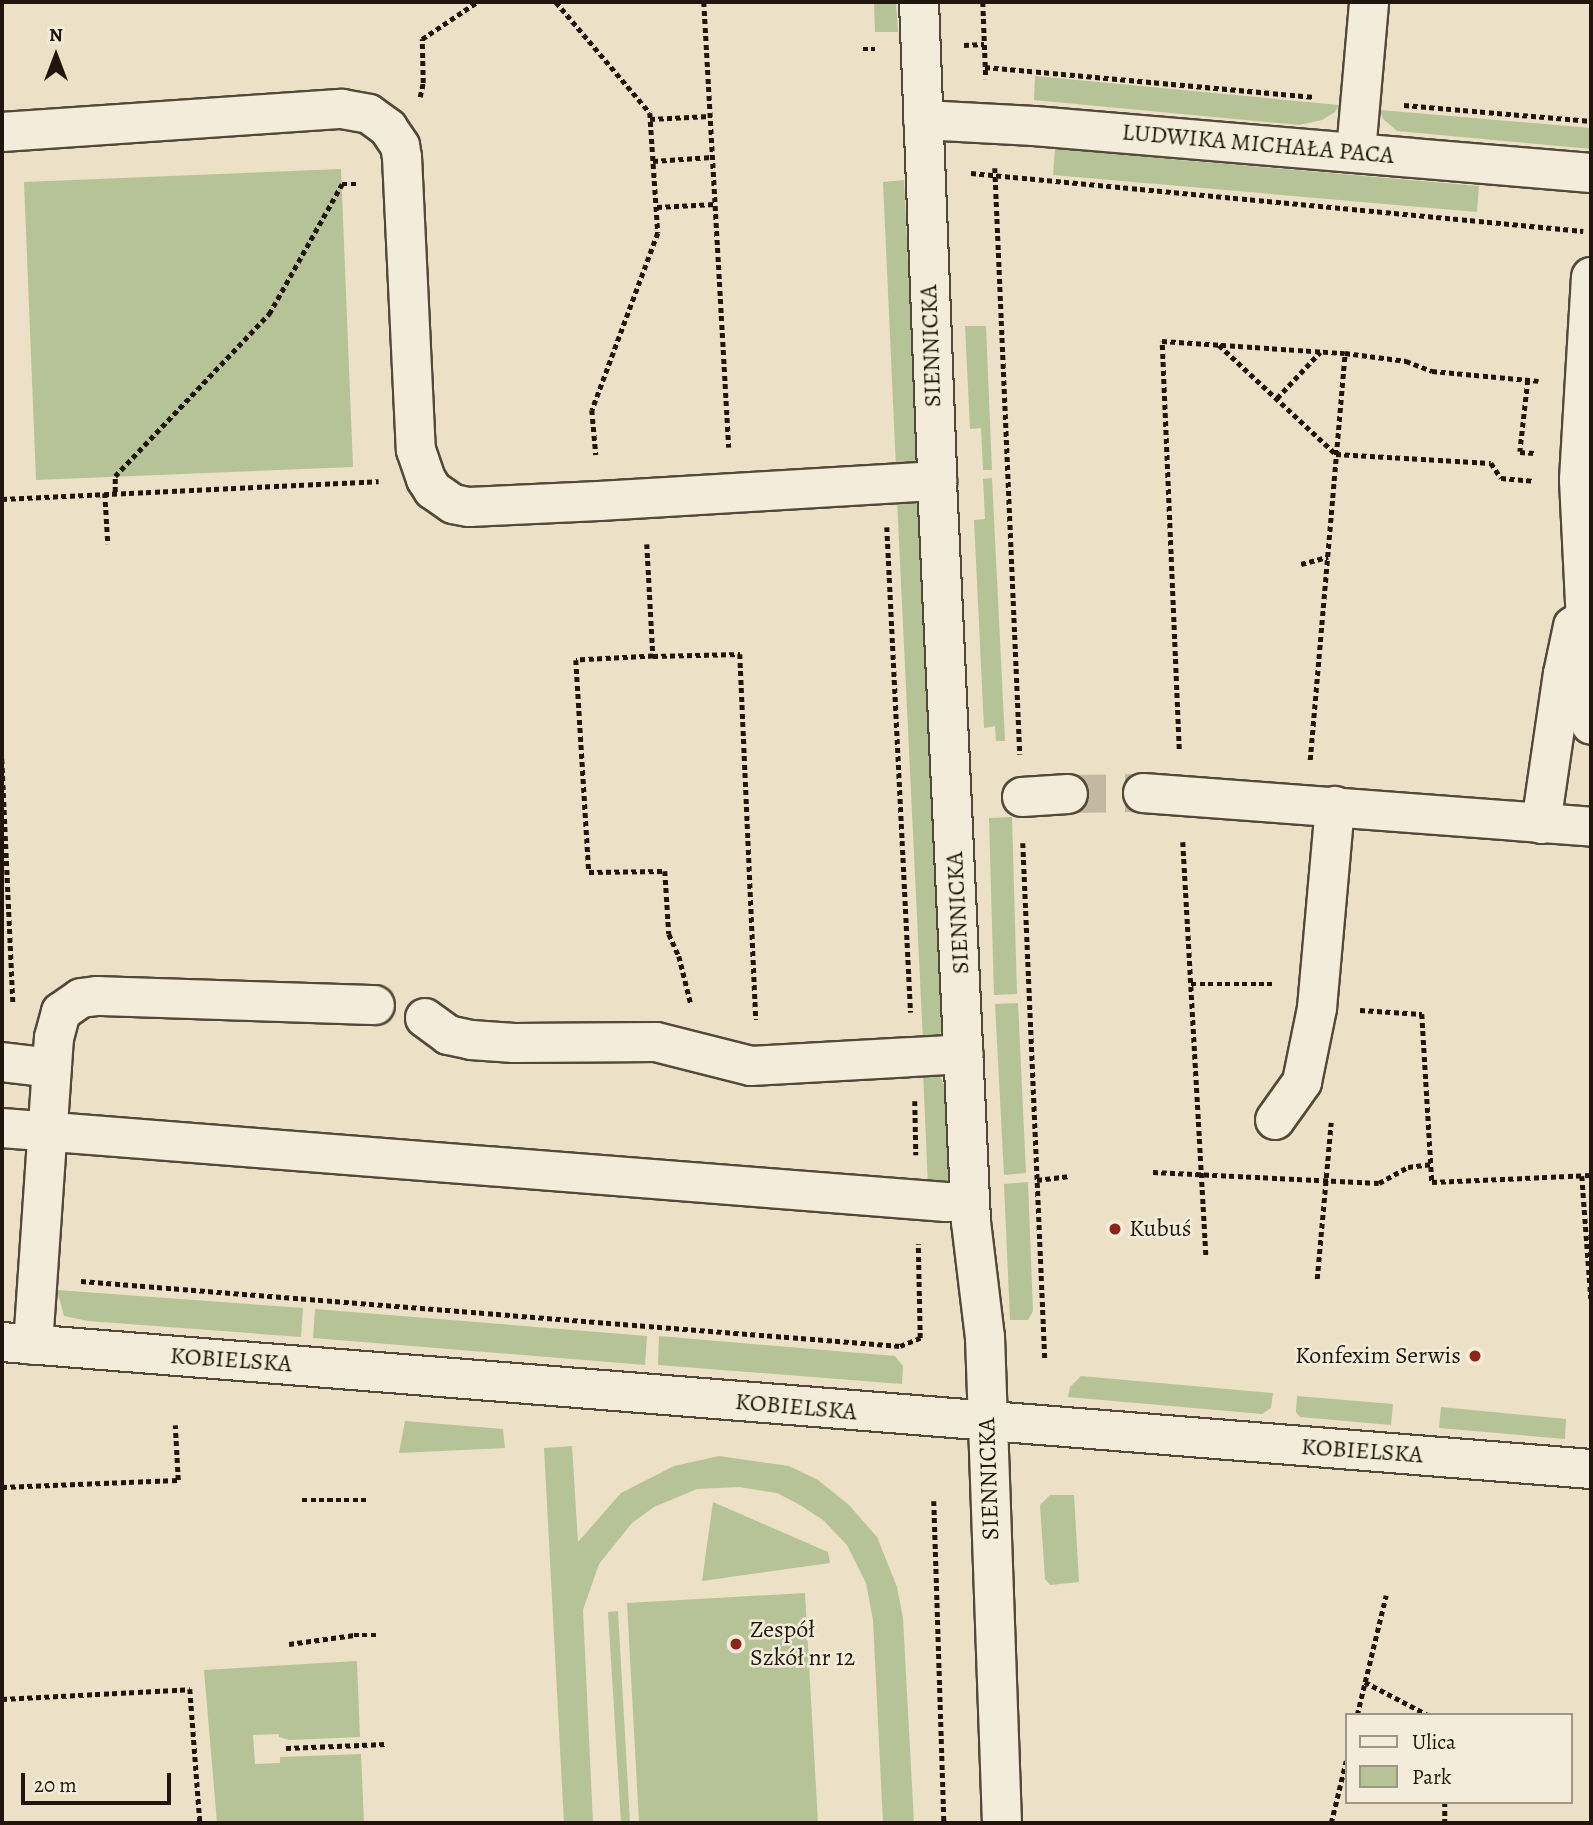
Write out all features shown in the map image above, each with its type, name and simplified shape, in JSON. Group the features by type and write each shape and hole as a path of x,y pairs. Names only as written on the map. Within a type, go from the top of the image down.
{"street":[{"name":"SIENNICKA","path":"919,2 937,481 970,1202 985,1337 1002,1823"},
{"path":"1356,152 1369,2"},
{"path":"2,132 356,111 369,114 400,146 413,426 426,479 444,500 469,507 937,481"},
{"name":"LUDWIKA MICHAŁA PACA","path":"923,120 1356,152 1591,173"},
{"path":"1591,277 1579,480 1591,725"},
{"path":"1541,824 1567,647 1577,616 1585,605"},
{"path":"1143,793 1591,827"},
{"path":"1021,797 1068,794"},
{"path":"1276,1120 1301,1082 1319,995 1320,805"},
{"path":"17,1343 36,1277 54,1038 61,1012 81,998 374,1005"},
{"path":"425,1018 432,1027 448,1035 471,1040 513,1043 656,1042 691,1048 729,1062 759,1065 964,1054"},
{"path":"2,1062 52,1068"},
{"path":"2,1128 970,1202"},
{"name":"KOBIELSKA","path":"17,1343 902,1416 987,1419 1591,1469"}],"path":[{"path":"418,107 423,83 422,39 477,2"},
{"path":"556,2 650,113 658,233 592,410 599,501"},
{"path":"704,2 731,493"},
{"path":"984,2 985,67 995,176 1045,1360"},
{"path":"985,67 1591,121"},
{"path":"650,119 710,116"},
{"path":"653,161 712,158"},
{"path":"924,168 1591,231"},
{"path":"116,492 115,476 269,314 342,184 403,183"},
{"path":"657,206 715,204"},
{"path":"1206,1256 1180,795 1162,341 1345,353 1406,361 1432,372 1583,386"},
{"path":"1218,345 1336,454 1491,463 1501,478 1538,482"},
{"path":"1276,398 1321,351"},
{"path":"1320,805 1328,557 1345,353"},
{"path":"1528,380 1520,452 1541,454"},
{"path":"2,499 426,479"},
{"path":"36,1277 900,1346 920,1338 914,1057 885,485"},
{"path":"105,493 108,544"},
{"path":"647,539 653,656"},
{"path":"1301,564 1328,557"},
{"path":"695,1013 669,934 665,871 589,872 576,660 740,654 759,1065"},
{"path":"1191,984 1319,995 1422,1014 1432,1182 1591,1175"},
{"path":"1317,1279 1332,1113"},
{"path":"1153,1172 1379,1183 1408,1167 1432,1164"},
{"path":"1037,1180 1068,1176"},
{"path":"1582,1176 1591,1299"},
{"path":"2,1487 178,1480 175,1425"},
{"path":"302,1500 369,1500"},
{"path":"934,1501 944,1823"},
{"path":"1358,1713 1386,1595"},
{"path":"289,1644 354,1634 379,1634"},
{"path":"1366,1682 1424,1713"},
{"path":"2,1699 190,1689 200,1823"},
{"path":"286,1748 386,1744"},
{"path":"1331,1823 1344,1769"},
{"path":"1445,1804 1446,1823"}],"green space":[{"path":"874,2 896,2 898,32 875,32"},
{"path":"1035,76 1339,105 1335,112 1322,120 1299,125 1034,100"},
{"path":"1380,110 1591,128 1591,149 1397,131 1383,119"},
{"path":"1055,149 1479,186 1477,212 1053,175"},
{"path":"341,169 353,467 36,480 24,182"},
{"path":"904,180 918,467 896,468 883,182"},
{"path":"965,326 986,326 992,470 983,470 981,428 970,429"},
{"path":"992,478 1005,741 996,741 995,726 984,728 974,520 985,519 983,479"},
{"path":"897,500 914,501 921,510 943,1030 935,1039 923,1042"},
{"path":"1012,817 1017,994 994,995 989,818"},
{"path":"1018,1003 1026,1173 1004,1175 995,1004"},
{"path":"923,1071 940,1077 947,1090 950,1177 946,1183 928,1187"},
{"path":"1028,1182 1033,1311 1028,1320 1010,1320 1004,1184"},
{"path":"57,1290 303,1308 301,1337 88,1321 64,1316"},
{"path":"315,1309 647,1336 645,1365 313,1338"},
{"path":"659,1336 895,1356 903,1366 902,1384 658,1365"},
{"path":"1081,1376 1273,1393 1271,1408 1262,1414 1068,1397 1070,1387"},
{"path":"1297,1396 1393,1404 1391,1425 1300,1417 1296,1412"},
{"path":"1441,1407 1566,1419 1565,1439 1439,1428"},
{"path":"405,1421 503,1429 505,1448 399,1453"},
{"path":"572,1446 578,1542 621,1493 674,1466 719,1456 789,1466 818,1480 849,1505 877,1537 897,1587 903,1618 914,1823 883,1823 873,1620 866,1583 847,1545 823,1520 800,1505 777,1493 739,1487 697,1489 654,1507 632,1523 599,1564 583,1610 593,1823 564,1823 544,1448"},
{"path":"1050,1495 1074,1495 1079,1582 1050,1585 1045,1579 1040,1505"},
{"path":"713,1502 828,1552 830,1563 702,1581"},
{"path":"805,1593 818,1823 639,1823 627,1603"},
{"path":"618,1611 630,1823 621,1823 608,1612"},
{"path":"357,1661 360,1737 289,1740 279,1737 279,1734 253,1735 255,1764 280,1763 280,1757 361,1754 364,1823 217,1823 204,1670"}],"tunnel":[{"path":"1068,794 1143,793"}],"place":[{"name":"Kubuś","path":"1115,1229"},
{"name":"Konfexim Serwis","path":"1475,1356"},
{"name":"Zespół Szkół nr 12","path":"736,1644"}]}
